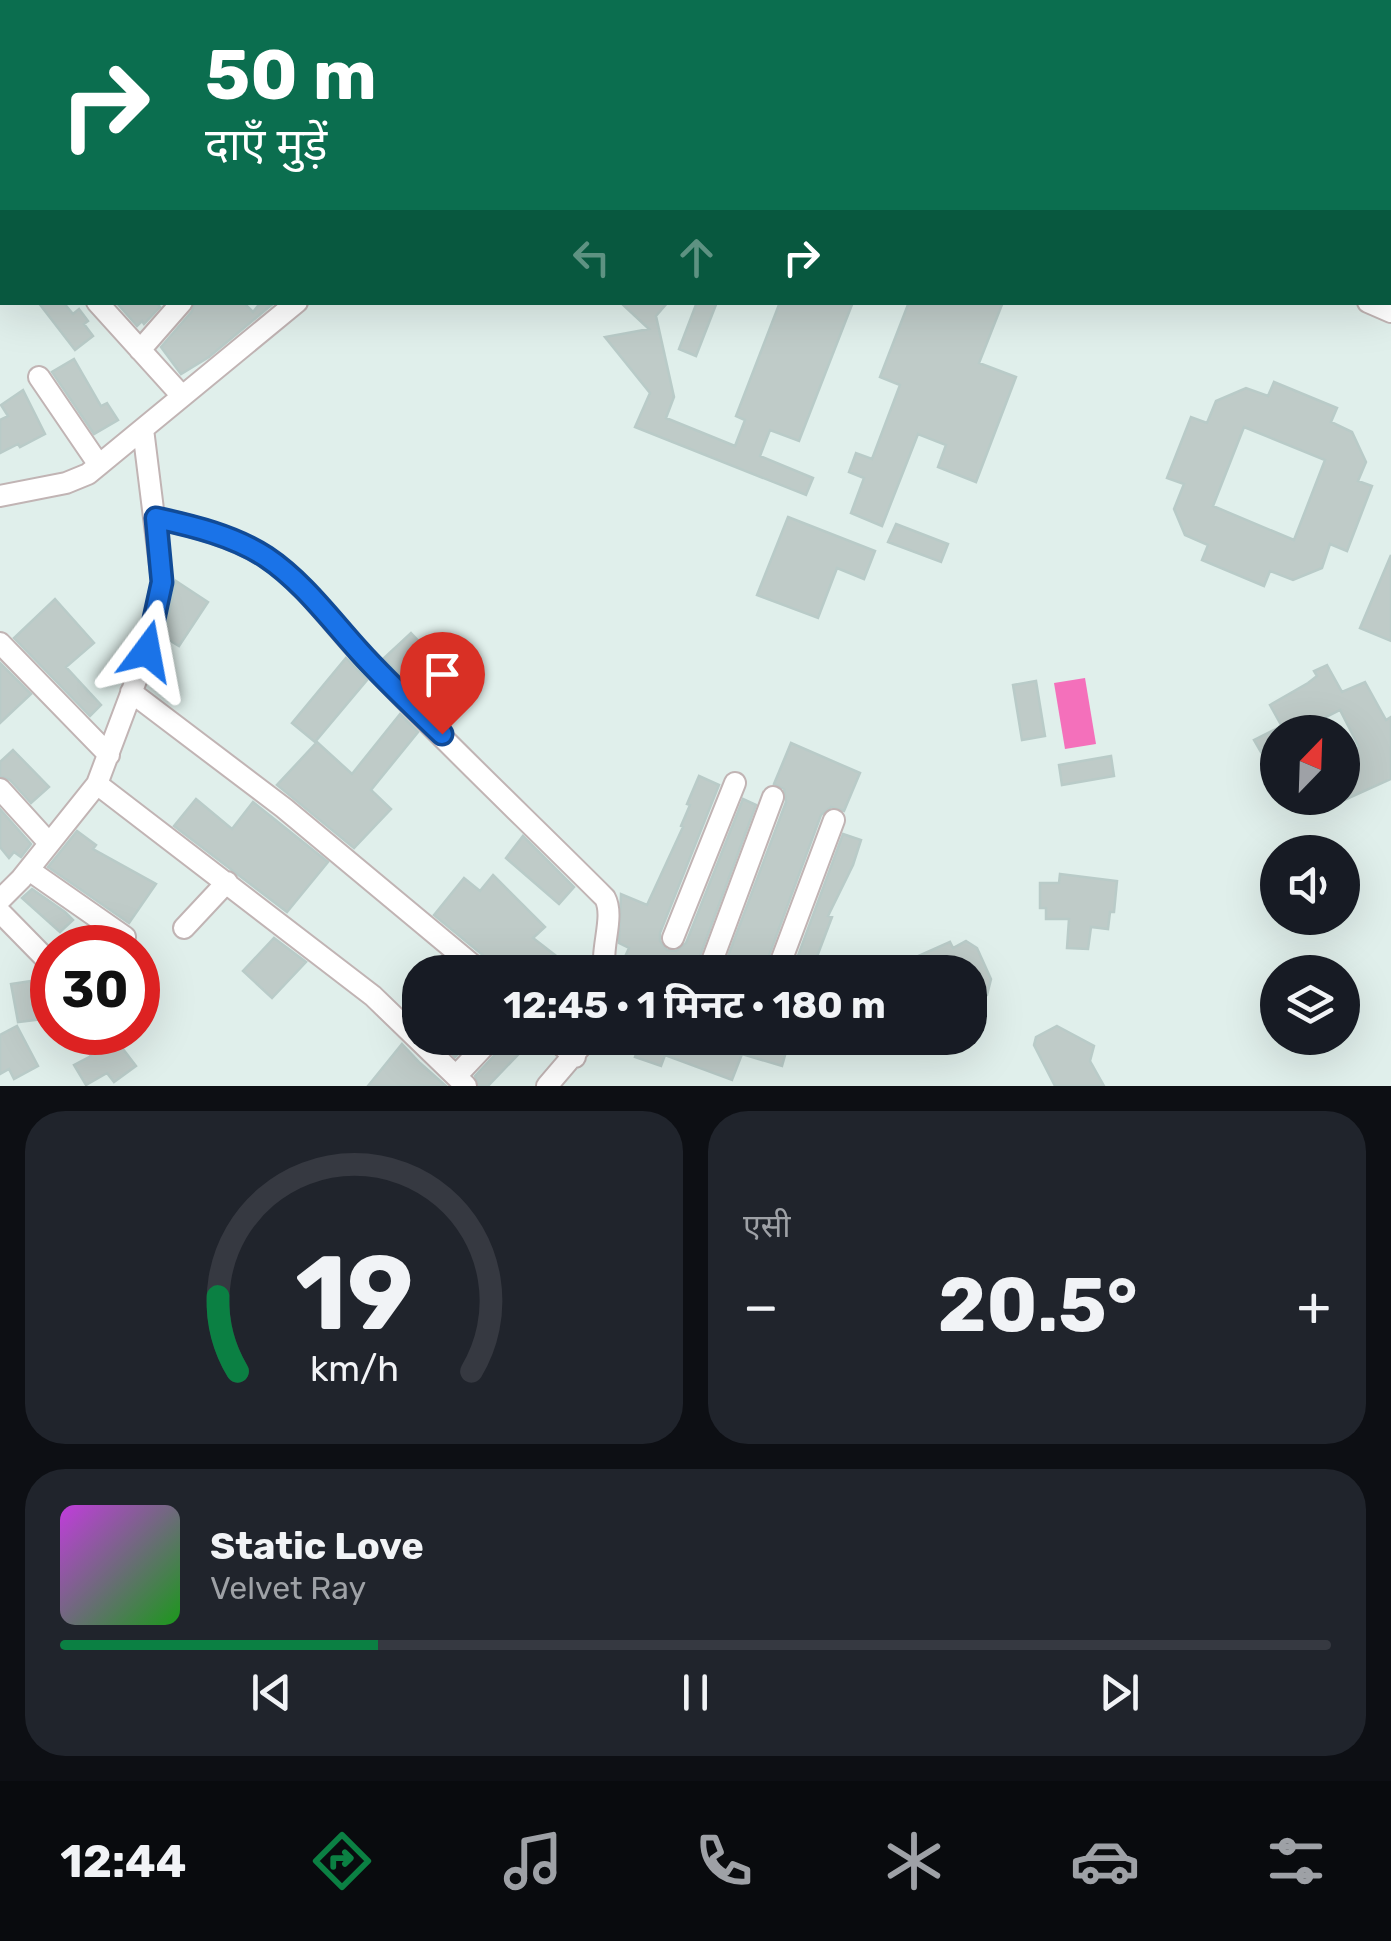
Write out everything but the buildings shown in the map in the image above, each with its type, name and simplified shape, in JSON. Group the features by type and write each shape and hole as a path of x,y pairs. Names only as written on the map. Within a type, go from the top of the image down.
{"street":[{"path":"100,305 182,396"},
{"path":"140,350 179,305"},
{"path":"0,496 66,483 88,474 294,305"},
{"path":"39,377 99,466"},
{"path":"0,900 96,784 147,651 162,582 143,428"},
{"path":"156,518 243,544 292,578 360,652 605,898 610,910 602,955"},
{"path":"0,643 109,756"},
{"path":"131,692 284,808 461,955"},
{"path":"673,938 735,783"},
{"path":"96,784 373,996 461,1081 480,1055"},
{"path":"0,788 49,843"},
{"path":"714,955 773,797"},
{"path":"783,955 834,820"},
{"path":"28,870 108,925"},
{"path":"184,928 226,882"},
{"path":"0,912 30,942"},
{"path":"547,1086 575,1057"}],"shaded area":[{"path":"1085,678 1096,744 1065,749 1054,683"}],"route":[{"path":"147,651 162,582 156,518 243,544 266,557 292,578 442,734"}]}
